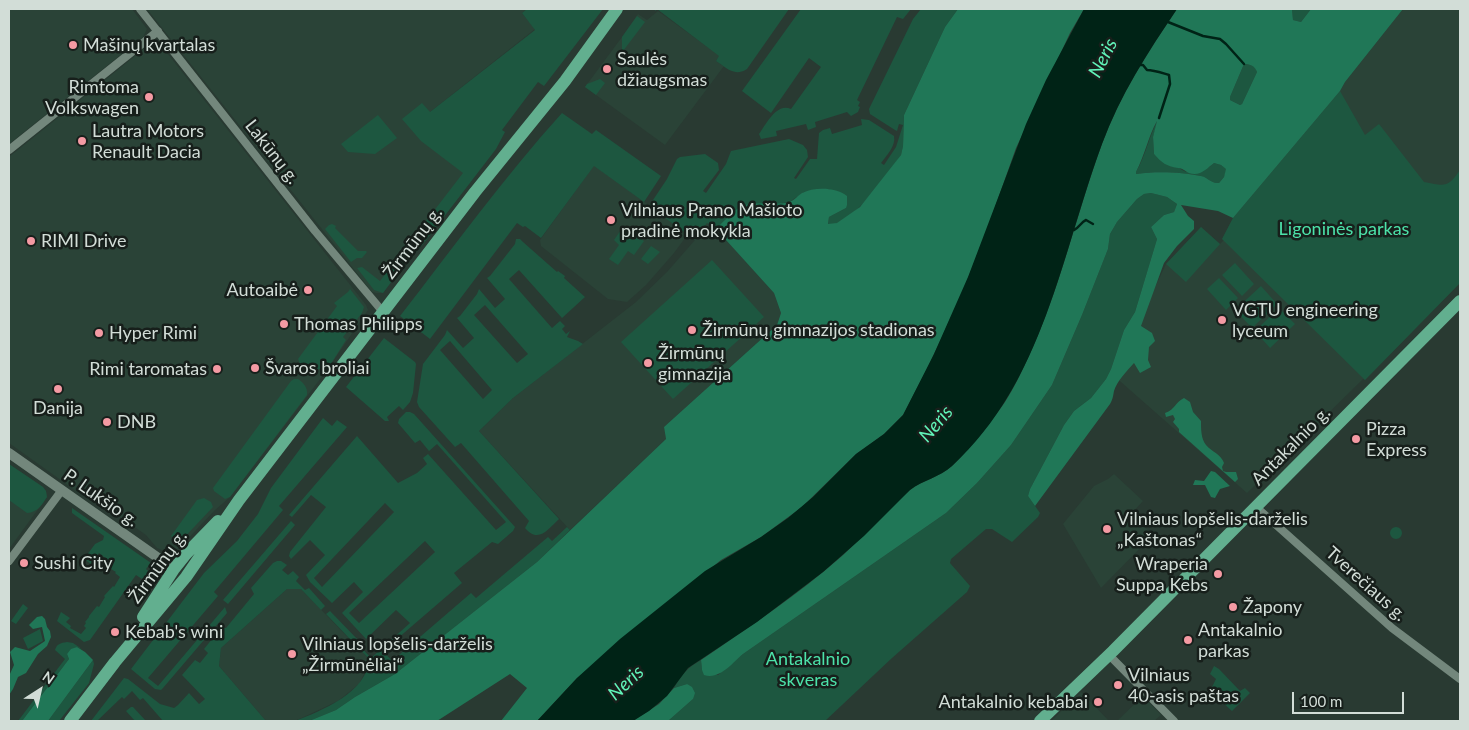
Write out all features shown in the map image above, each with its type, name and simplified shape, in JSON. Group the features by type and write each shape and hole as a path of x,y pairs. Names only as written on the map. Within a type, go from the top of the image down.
{"main road":[{"name":"Žirmūnų g.","path":"70,721 115,662 186,577 239,500 474,192 565,81 617,9"},
{"name":"Antakalnio g.","path":"1040,721 1109,655 1458,307"},
{"name":"Žirmūnų g.","path":"115,662 174,569 186,554 239,500"},
{"path":"174,569 186,577"}],"street":[{"name":"Lakūnų g.","path":"140,9 322,239 383,312"},
{"path":"9,150 158,31"},
{"name":"P. Lukšio g.","path":"9,453 174,569"},
{"path":"9,561 62,490"},
{"name":"Tverečiaus g.","path":"1256,507 1392,628 1460,679"},
{"path":"1109,655 1174,721"}],"shaded area":[{"path":"9,9 132,9 147,29 143,37 9,144"},
{"path":"147,9 527,9 522,13 535,29 430,112 472,180 383,293 376,293 372,292"},
{"path":"1403,9 1460,9 1460,283 1365,380 1363,379 1247,493 1113,375 1166,264 1201,227 1220,244 1224,240 1222,239 1233,218 1340,91 1345,82"},
{"path":"658,11 720,56 716,61 724,66 665,145 585,87 638,14 647,20"},
{"path":"155,42 160,44 366,305 368,310 327,370 230,497 179,548 171,551 157,548 146,535 109,509 93,503 9,443 9,157 150,44"},
{"name":"Vilniaus Prano Mašioto pradinė mokykla","path":"594,165 688,234 646,285 627,302 608,299 541,246 540,240"},
{"name":"Žirmūnų gimnazija","path":"707,223 716,229 774,293 781,313 777,325 664,427 666,439 570,530 479,431 513,398 636,302 667,272"},
{"path":"9,464 43,487 47,497 9,549"},
{"name":"Vilniaus lopšelis-darželis „Kaštonas“","path":"1114,474 1143,501 1131,514 1153,535 1101,588 1063,524 1094,486"},
{"name":"Vilniaus lopšelis-darželis „Žirmūnėliai“","path":"287,589 301,589 369,659 369,664 359,684 338,701 295,721 266,721 219,666 221,648"},
{"path":"1081,692 1109,721 1051,721"},
{"path":"1143,696 1161,715 1154,721 1117,721"}],"green space":[{"path":"527,9 603,9 544,86 538,82 502,130 505,132 496,149 423,244 407,261 383,293 374,290 357,268 362,267 380,281 463,173 421,141 402,119 422,103 430,112 535,30 522,13"},
{"path":"657,9 789,9 747,69 734,72 716,61 719,56"},
{"path":"801,9 911,9 903,19 897,17 857,100 860,102 858,112 851,116 847,112 815,122 816,127 808,130 806,124 776,131 777,136 761,139 759,134 772,115 781,109 791,109 821,67 809,58 771,113 742,91"},
{"path":"921,9 958,9 945,27 904,115 901,155 872,194 844,220 836,224 828,224 829,217 846,208 829,189 804,192 791,201 784,203 743,205 716,229 707,223 695,240 649,206 680,157 705,154 718,163 719,170 703,191 706,193 726,164 731,151 789,139 803,145 807,150 808,157 794,178 796,179 810,159 817,159 819,133 830,128 832,134 862,125 861,119 869,120 894,136 892,147 881,163 884,165 896,147 903,125 899,124 897,131 870,114 869,109 913,19"},
{"path":"958,9 1084,9 1070,33 1016,148 960,298 903,415 884,434 856,454 802,507 761,537 721,560 577,678 537,721 501,721 527,688 510,674 437,721 309,721 336,710 395,674 537,562 666,439 664,427 777,325 781,313 774,293 716,229 742,206 788,202 802,193 813,190 837,191 847,196 846,208 829,217 828,224 837,223 860,207 901,155 904,115 945,27"},
{"path":"1177,9 1292,9 1293,20 1301,22 1311,9 1403,9 1345,82 1340,91 1233,218 1218,211 1181,205 1188,216 1194,221 1194,229 1164,263 1141,326 1152,333 1155,341 1149,347 1148,360 1151,367 1140,373 1134,363 1125,373 1115,387 1110,404 1035,506 1028,496 1030,489 1064,425 1074,411 1091,398 1106,379 1111,369 1124,330 1135,312 1157,239 1151,227 1164,215 1174,212 1177,204 1167,197 1151,193 1144,194 1137,199 1117,222 1110,234 1108,249 1052,385 1011,445 977,483 946,513 743,654 725,670 715,675 704,675 701,660 808,584 851,548 910,490 952,466 978,438 1002,406 1025,364 1049,306 1109,126 1135,74","holes":["1244,64 1252,66 1257,72 1240,105 1230,100 1230,97","1157,121 1153,137 1154,154 1167,165 1181,168 1193,174 1203,172 1214,163 1221,165 1226,169 1224,177 1219,183 1203,177 1186,174 1160,172 1136,174"]},
{"path":"1292,9 1311,9 1301,22 1293,20"},
{"path":"637,16 645,22 623,51 622,37"},
{"path":"1244,64 1252,66 1257,72 1240,105 1230,100 1230,97"},
{"path":"600,79 605,83 596,95 585,87 587,84"},
{"name":"Ligoninės parkas","path":"1340,91 1365,135 1379,124 1424,182 1441,185 1449,183 1460,170 1460,283 1365,380 1222,239 1233,218"},
{"path":"562,113 592,134 596,130 661,176 644,202 594,166 541,238 525,226 523,227 517,223 430,339 400,316 499,187"},
{"path":"378,115 397,138 375,154 348,152 341,144"},
{"path":"1159,118 1153,137 1154,154 1186,172 1209,167 1214,163 1221,165 1227,169 1219,183 1203,177 1186,174 1160,172 1136,174"},
{"name":"Antakalnio skveras","path":"1151,193 1167,197 1177,204 1174,212 1164,215 1151,227 1157,239 1135,312 1124,330 1106,379 1091,398 1074,411 1064,425 1030,489 1028,496 1040,513 1038,517 1012,542 992,529 986,529 951,559 950,563 970,586 967,592 892,658 825,721 668,721 693,699 687,684 674,688 688,669 701,660 702,670 718,675 743,654 946,513 977,483 1011,445 1052,385 1108,249 1110,234 1117,222 1137,199 1144,194"},
{"path":"332,224 358,251 367,252 362,258 357,258 351,262 325,229"},
{"path":"623,227 644,241 634,255 628,251 618,265 609,259 619,245 614,240"},
{"path":"1201,227 1220,244 1186,282 1166,264"},
{"path":"516,239 520,239 557,272 565,276 564,278 585,297 562,318 519,270 509,279 552,328 560,321 565,326 562,329 566,334 570,331 567,337 583,344 513,398 479,431 559,519 539,535 530,533 525,528 529,521 461,443 455,447 419,407 417,402 423,364 447,330 463,348 474,338 457,318 479,289 495,308 505,299 487,278 515,244","holes":["485,305 528,354 517,363 474,315","450,341 492,390 483,399 440,350"]},
{"path":"651,246 660,252 648,264 641,259"},
{"name":"Žirmūnų gimnazijos stadionas","path":"712,260 764,317 673,399 621,342"},
{"path":"1235,263 1254,284 1242,296 1222,275"},
{"path":"1219,278 1238,298 1226,310 1207,289"},
{"path":"1261,286 1277,304 1252,328 1235,310"},
{"path":"350,289 364,307 362,313 343,337 346,340 327,370 319,369 315,375 301,366 298,359 337,306 334,303"},
{"path":"1279,308 1295,324 1270,348 1255,331"},
{"path":"384,338 416,364 413,393 410,402 403,410 399,406 387,417 389,421 385,421 346,387"},
{"path":"294,379 298,379 304,384 307,395 230,497 225,499 214,491 213,488"},
{"path":"1184,398 1190,402 1193,412 1201,421 1204,443 1223,460 1223,471 1236,472 1238,479 1235,482 1179,432 1179,429 1173,422 1175,419 1173,415 1166,417 1165,413"},
{"path":"406,412 414,414 515,527 498,544 492,542 454,573 462,583 383,651 392,661 471,593 476,598 548,537 552,541 567,527 570,530 537,562 395,674 336,710 309,721 295,721 330,706 341,699 361,681 367,671 369,659 326,614 330,611 360,642 359,645 371,658 410,623 396,610 366,639 342,613 363,592 354,582 332,603 310,582 306,575 325,555 310,540 291,559 289,556 290,552 326,507 311,495 292,517 289,515 357,436 398,483 417,473 427,464 423,458 428,454 496,530 506,522 437,444 429,451 420,440 415,443 398,423 399,419","holes":["385,503 394,512 322,587 314,578","425,541 435,552 359,623 349,613"]},
{"path":"323,418 332,426 337,420 347,427 279,506 283,510 214,592 218,596 148,678 158,686 225,607 227,613 163,688 161,690 155,689 131,669 204,573 237,541 258,514 271,488"},
{"path":"9,464 46,491 47,497 37,510 27,513 9,500"},
{"path":"1211,471 1215,472 1230,486 1220,489 1215,498 1211,497 1205,485 1193,485 1195,480 1204,481"},
{"path":"204,498 211,502 213,507 179,543 171,536 197,500"},
{"path":"72,508 151,563 146,569 150,576 148,583 136,575 90,640 84,642 57,621 61,612 70,618 66,622 71,626 70,628 81,634 86,628 84,626 85,622 89,616 97,606 99,607 104,596 114,587 120,577 106,566 109,561 99,553 91,564 84,559 95,544 103,540 104,536 72,513"},
{"path":"291,521 295,525 228,604 223,600"},
{"path":"1394,527 1398,527 1402,533 1398,539 1394,539 1390,535 1390,531"},
{"path":"277,561 287,565 282,570 288,575 293,571 299,577 296,581 305,590 309,588 325,606 321,610 301,589 287,589 221,648 219,666 266,721 163,721 143,698 140,700 132,691 124,699 122,697 97,721 91,721 124,678 128,679 160,704 174,708 189,693 199,704 205,699 182,675 195,660 200,663 208,653 204,649 221,628 226,628 254,594 251,588"},
{"path":"23,604 28,608 16,624 11,621"},
{"path":"42,616 45,619 51,637 47,646 38,654 26,673 18,677 9,695 9,676 14,665 10,652 15,647 30,651 45,641 42,627 33,629 29,625 37,617"},
{"path":"40,629 43,641 28,649 23,638"},
{"path":"73,643 82,649 77,647 67,654 69,659 22,721 18,721 65,659 55,650 59,644"},
{"path":"77,647 93,660 48,721 22,721 69,659 67,654 71,649"},
{"path":"93,660 94,664 89,683 59,721 48,721"},
{"path":"1214,666 1240,691 1245,688 1250,693 1232,711 1210,691 1216,679 1210,674"},
{"path":"687,684 692,687 695,693 693,699 668,721 633,721 659,704 674,688"},
{"path":"131,707 146,721 135,721 126,711"}],"water":[{"name":"Neris","path":"1084,9 1177,9 1145,58 1117,108 1102,144 1046,315 1029,356 1008,396 983,433 947,470 910,490 864,536 823,572 757,622 688,668 667,696 649,711 633,721 537,721 577,678 620,639 705,571 788,518 813,497 856,454 884,434 903,415 934,354 968,277 1026,124 1046,80"}],"waterway":[{"path":"1168,22 1203,36 1220,39 1244,64"},
{"path":"1140,65 1143,65 1147,70 1169,75 1170,84 1159,118"},
{"path":"1074,230 1086,220 1093,224"}],"place":[{"name":"Mašinų kvartalas","path":"73,45"},
{"name":"Saulės džiaugsmas","path":"607,69"},
{"name":"Rimtoma Volkswagen","path":"149,97"},
{"name":"Lautra Motors Renault Dacia","path":"82,141"},
{"name":"Vilniaus Prano Mašioto pradinė mokykla","path":"611,220"},
{"name":"RIMI Drive","path":"31,241"},
{"name":"Autoaibė","path":"308,290"},
{"name":"VGTU engineering lyceum","path":"1222,320"},
{"name":"Thomas Philipps","path":"284,324"},
{"name":"Žirmūnų gimnazijos stadionas","path":"692,330"},
{"name":"Hyper Rimi","path":"99,333"},
{"name":"Žirmūnų gimnazija","path":"648,363"},
{"name":"Švaros broliai","path":"255,368"},
{"name":"Rimi taromatas","path":"217,369"},
{"name":"Danija","path":"58,389"},
{"name":"DNB","path":"107,422"},
{"name":"Pizza Express","path":"1356,439"},
{"name":"Vilniaus lopšelis-darželis „Kaštonas“","path":"1107,529"},
{"name":"Sushi City","path":"24,563"},
{"name":"Wraperia Suppa Kebs","path":"1218,574"},
{"name":"Žapony","path":"1233,607"},
{"name":"Kebab's wini","path":"115,632"},
{"name":"Antakalnio parkas","path":"1188,640"},
{"name":"Vilniaus lopšelis-darželis „Žirmūnėliai“","path":"292,654"},
{"name":"Vilniaus 40-asis paštas","path":"1118,685"},
{"name":"Antakalnio kebabai","path":"1098,702"}]}
